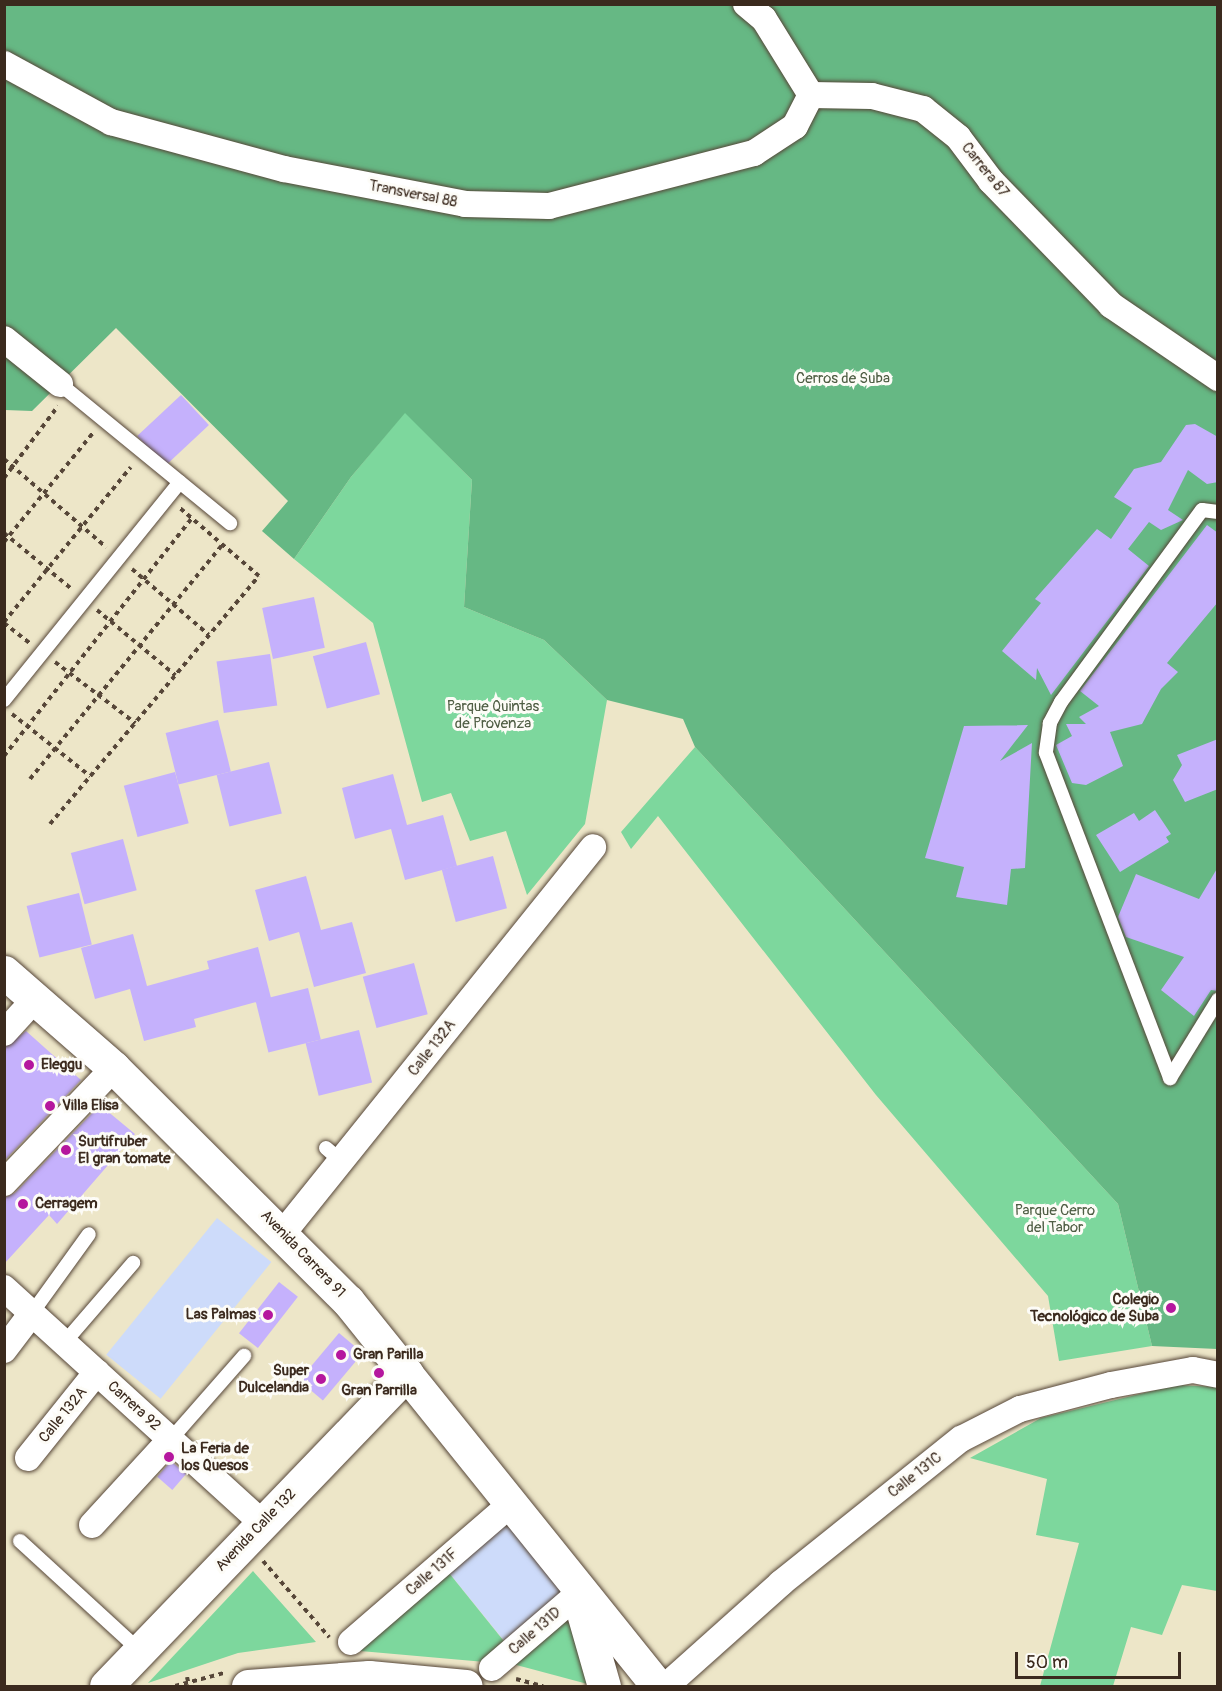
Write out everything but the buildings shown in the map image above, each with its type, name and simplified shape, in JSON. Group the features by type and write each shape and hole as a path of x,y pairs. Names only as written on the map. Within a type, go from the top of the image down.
{"main road":[{"name":"Avenida Carrera 91","path":"4,972 114,1068 283,1233 407,1373 513,1502 658,1686"},
{"name":"Avenida Calle 132","path":"106,1686 407,1373"},
{"name":"Avenida Carrera 91","path":"573,1581 604,1686"},
{"path":"248,1686 369,1677 479,1677"}],"street":[{"path":"746,4 764,19 811,95"},
{"name":"Transversal 88","path":"4,64 111,122 284,169 465,204 549,206 754,153 795,126 811,95"},
{"name":"Carrera 87","path":"811,95 872,96 923,109 958,137 990,181 1111,305 1218,378"},
{"path":"4,339 64,387"},
{"name":"Calle 132A","path":"283,1233 333,1155 588,856"},
{"path":"4,1033 35,999"},
{"path":"4,1183 114,1068"},
{"name":"Carrera 92","path":"4,1288 262,1523"},
{"path":"4,1350 32,1313"},
{"name":"Calle 131C","path":"666,1686 781,1583 961,1439 1020,1409 1111,1385 1193,1370 1218,1375"},
{"name":"Calle 132A","path":"28,1458 97,1372"},
{"path":"92,1525 171,1440"},
{"name":"Calle 131F","path":"342,1643 513,1502"},
{"name":"Calle 131D","path":"479,1677 573,1581"}],"lane":[{"path":"64,387 230,523"},
{"path":"4,700 180,482"},
{"path":"1218,512 1202,510 1060,702 1050,723 1046,753 1170,1078 1218,1000"},
{"path":"32,1313 89,1234"},
{"path":"64,1343 133,1263"},
{"path":"171,1440 244,1356"},
{"path":"20,1541 140,1651"}],"path":[{"path":"4,478 64,387"},
{"path":"4,542 91,432"},
{"path":"131,467 4,622 135,723"},
{"path":"4,756 192,518"},
{"path":"30,779 224,544"},
{"path":"50,824 259,576"},
{"path":"4,707 90,776"},
{"path":"259,1556 342,1643"},
{"path":"187,1677 189,1686"}],"shaded area":[{"path":"217,1218 271,1262 161,1399 106,1355"},
{"path":"508,1517 569,1592 506,1643 445,1568"}],"green space":[{"name":"Cerros de Suba","path":"4,5 1217,5 1217,1349 1152,1346 1118,1204 695,747 683,719 607,700 544,640 464,607 472,480 405,413 351,477 294,559 262,531 288,501 116,328 32,411 5,410"},
{"name":"Parque Quintas de Provenza","path":"405,412 472,480 464,607 544,640 607,700 585,824 527,895 506,831 470,841 451,793 422,802 373,623 294,559 351,477"},
{"name":"Parque Cerro del Tabor","path":"695,747 1118,1204 1152,1346 1059,1361 1048,1296 876,1095 658,816 631,849 621,832"},
{"path":"1177,1385 1217,1387 1217,1591 1182,1585 1162,1635 1131,1627 1113,1686 1040,1686 1079,1543 1036,1535 1047,1479 970,1458 1041,1418"},
{"path":"445,1568 507,1645 485,1662 349,1650"},
{"path":"253,1571 316,1642 238,1653 148,1683"},
{"path":"572,1609 595,1686 509,1663"}],"place":[{"name":"Eleggu","path":"29,1065"},
{"name":"Villa Elisa","path":"50,1106"},
{"name":"Surtifruber El gran tomate","path":"66,1150"},
{"name":"Cerragem","path":"23,1204"},
{"name":"Colegio Tecnológico de Suba","path":"1171,1308"},
{"name":"Las Palmas","path":"268,1315"},
{"name":"Gran Parilla","path":"341,1355"},
{"name":"Gran Parrilla","path":"379,1373"},
{"name":"Super Dulcelandia","path":"321,1379"},
{"name":"La Feria de los Quesos","path":"169,1457"}]}
